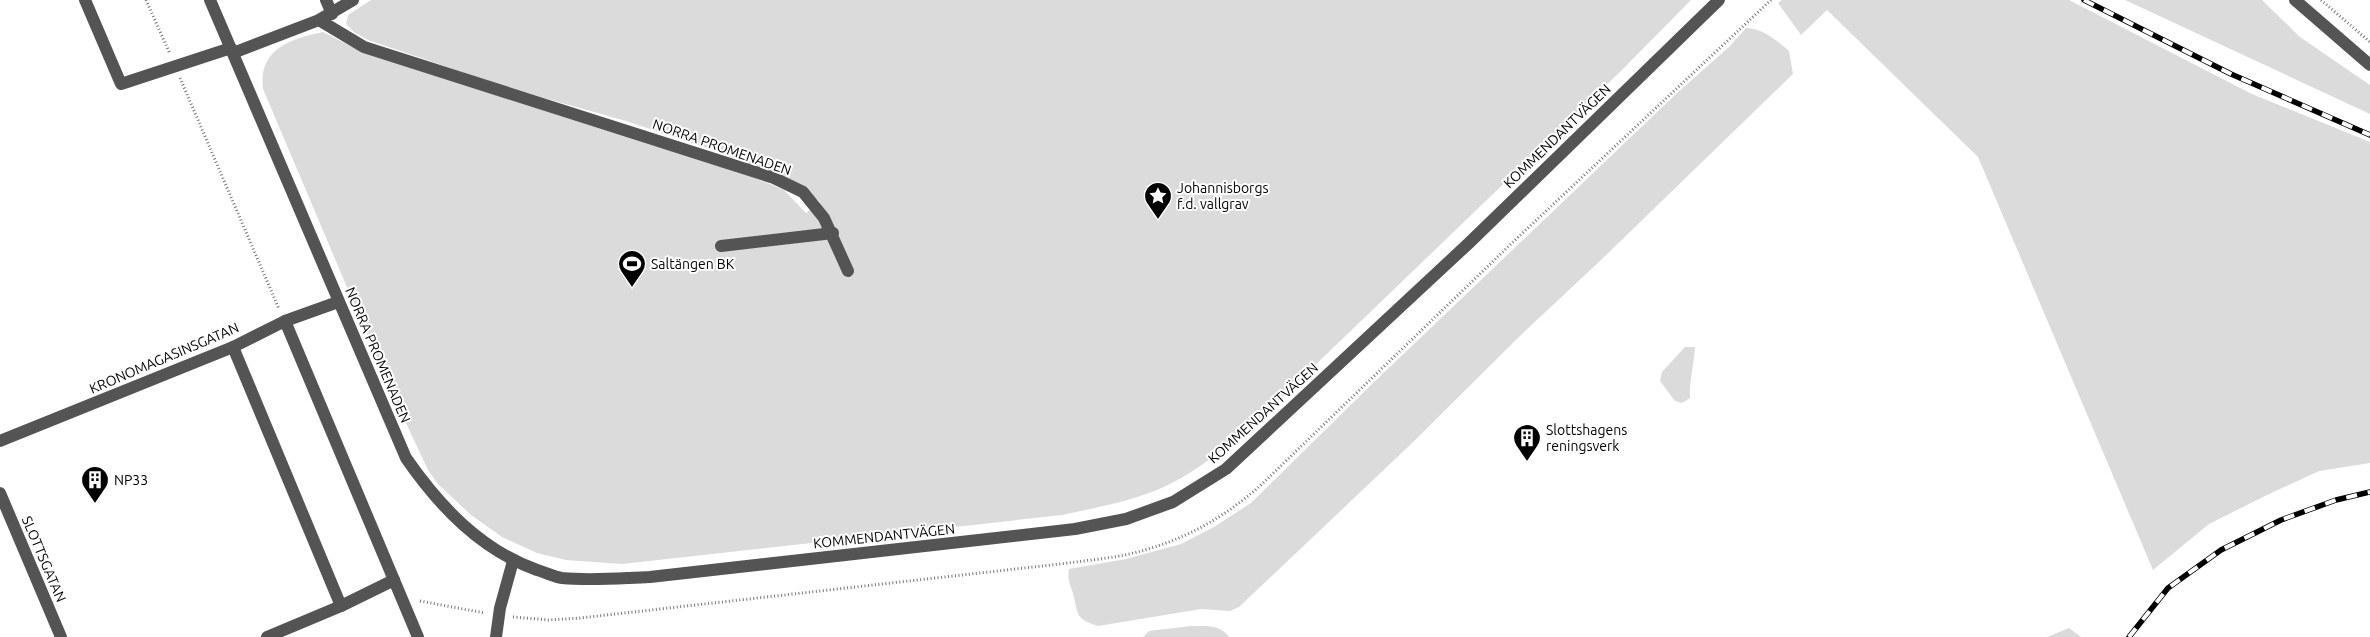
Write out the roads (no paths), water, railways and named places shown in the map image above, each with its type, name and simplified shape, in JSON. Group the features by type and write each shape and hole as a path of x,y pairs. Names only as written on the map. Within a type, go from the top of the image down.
{"street":[{"path":"85,0 121,84 232,50 319,20 353,0"},
{"name":"NORRA PROMENADEN","path":"210,0 406,458 426,487 457,520 487,545 513,561"},
{"path":"326,0 332,14"},
{"name":"KOMMENDANTVÄGEN","path":"513,561 560,578 592,580 650,577 1075,529 1126,519 1173,502 1226,469 1476,236 1719,0"},
{"path":"2295,0 2370,65"},
{"name":"NORRA PROMENADEN","path":"319,20 364,47 774,178 802,192 824,218 833,234 848,272"},
{"path":"721,246 833,234"},
{"name":"KRONOMAGASINSGATAN","path":"0,442 233,347 285,321 338,302"},
{"path":"285,321 418,637"},
{"path":"233,347 341,606"},
{"name":"SLOTTSGATAN","path":"0,493 61,637"},
{"path":"496,637 499,615 513,561"},
{"path":"267,637 341,606 394,580"}],"railway":[{"path":"2084,0 2231,74 2370,135"},
{"path":"2129,637 2168,588 2221,550 2281,520 2336,500 2370,492"}],"place":[{"name":"Johannisborgs f.d. vallgrav","path":"1158,220"},
{"name":"Saltängen BK","path":"632,288"},
{"name":"Slottshagens reningsverk","path":"1527,462"},
{"name":"NP33","path":"95,504"}]}
